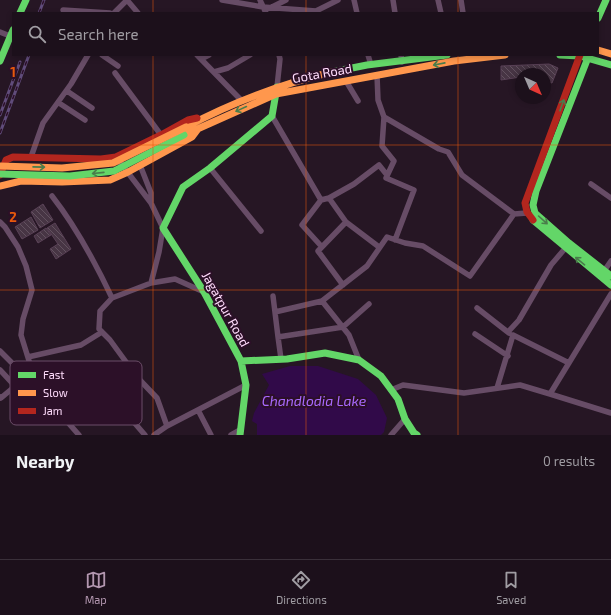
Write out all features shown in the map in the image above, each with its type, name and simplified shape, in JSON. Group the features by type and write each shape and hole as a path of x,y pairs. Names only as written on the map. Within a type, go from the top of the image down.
{"street":[{"path":"20,12 26,0"},
{"path":"115,12 127,0 137,12"},
{"path":"222,0 271,8 316,11 338,0"},
{"path":"260,0 266,12"},
{"path":"271,8 286,0"},
{"path":"354,0 357,12"},
{"path":"393,0 395,12"},
{"path":"438,0 441,12"},
{"path":"461,0 463,12"},
{"path":"599,16 607,2"},
{"path":"63,10 94,12"},
{"path":"0,32 12,33 0,61"},
{"path":"599,50 611,54"},
{"path":"31,157 43,123 67,91 87,56"},
{"path":"103,56 118,66"},
{"path":"214,72 228,68 248,56"},
{"path":"151,283 159,252 163,228 182,187 210,168 272,116 277,90 279,56"},
{"path":"368,56 371,65"},
{"name":"Gota Road","path":"0,174 70,176 114,171 277,90 313,76 401,58 432,56"},
{"name":"Gota Road","path":"204,117 241,100 277,90 346,81 454,61 496,56"},
{"path":"611,65 589,57 580,56 536,191 533,208 535,213 567,246 611,276"},
{"path":"199,57 241,100"},
{"path":"589,57 557,127 525,203 527,213 611,285"},
{"path":"115,73 160,135"},
{"path":"377,75 378,100 384,118 382,146 394,161 387,175"},
{"path":"346,81 358,101"},
{"path":"67,91 92,108"},
{"path":"59,103 85,120"},
{"path":"272,116 321,200"},
{"path":"0,174 6,160 13,157 101,159 116,157 188,120 204,117"},
{"path":"0,166 62,168 113,163 204,117"},
{"path":"384,118 439,149 448,152 462,175 514,214 527,213"},
{"path":"0,186 21,181 62,182 110,180 128,172 192,137 198,129"},
{"path":"116,157 151,203 163,228"},
{"path":"140,165 151,193 151,203"},
{"path":"322,247 302,225 321,200 329,198 354,184 379,165 387,175 386,178 414,190 395,240"},
{"path":"210,168 261,231"},
{"path":"591,184 611,198"},
{"path":"52,196 69,218 91,255 112,298"},
{"path":"329,198 346,222 379,248"},
{"path":"275,312 322,301 367,266 387,237 423,246 470,276 514,214"},
{"path":"0,222 18,247 26,266 32,290 23,319 21,335 29,361"},
{"path":"343,285 318,251 346,222"},
{"name":"Jagatpur Road","path":"163,228 204,292 241,361 280,359 325,353 359,360 381,376 398,399 405,419 414,433 418,435"},
{"path":"497,388 508,356 510,333 551,265 567,246"},
{"path":"604,271 611,261"},
{"path":"125,361 110,340 99,329 100,311 112,298 151,283 175,279 204,292"},
{"path":"550,394 611,294"},
{"path":"273,296 280,359"},
{"path":"322,301 349,335 359,360"},
{"path":"278,337 343,327 369,304"},
{"path":"477,308 510,333 569,363"},
{"path":"28,357 81,345 102,332"},
{"path":"475,334 508,356"},
{"path":"0,351 10,361"},
{"path":"231,435 240,432 246,385 241,361"},
{"path":"0,370 10,381"},
{"path":"142,382 157,398 167,426"},
{"path":"154,435 167,426 246,385"},
{"path":"391,390 403,385 464,393 520,385 611,413"},
{"path":"0,398 10,390"},
{"path":"198,410 211,435"},
{"path":"391,435 405,419"},
{"path":"70,425 79,435"},
{"path":"136,425 145,435"}],"water":[{"name":"Chandlodia Lake","path":"290,366 318,366 358,379 376,395 387,418 384,432 381,435 257,435 257,424 252,421 254,413 269,385 262,374"}],"building":[{"path":"549,64 558,68 552,83 551,68 515,68 515,78 501,80 501,66"},
{"path":"43,204 53,220 40,228 31,212"},
{"path":"31,217 38,230 22,239 15,227"},
{"path":"55,223 71,249 56,259 50,249 58,244 47,228"},
{"path":"46,228 51,235 38,243 34,236"}],"railway":[{"path":"39,12 44,0"},
{"path":"0,133 29,56"},
{"path":"0,115 20,62"}],"traffic: fast":[{"path":"20,12 26,0"},
{"path":"599,16 606,0"},
{"path":"0,61 12,32"},
{"path":"332,72 367,65 439,56"},
{"path":"580,56 611,65"},
{"path":"589,56 536,191 533,205 535,213 569,243 611,276"},
{"path":"240,435 246,385 241,361 204,292 163,228 183,187 210,168 272,116 277,87"},
{"path":"0,174 70,176 114,171 184,135"},
{"path":"533,220 611,285"},
{"path":"241,361 287,359 325,353 359,360 381,376 398,399 405,419 417,435"}],"traffic: slow":[{"path":"599,50 611,54"},
{"path":"184,135 276,94 454,61 496,56"},
{"path":"186,127 239,102 276,88 332,72"},
{"path":"0,166 62,168 113,163 186,127"},
{"path":"0,186 21,181 62,182 110,180 128,172 192,137 198,129"}],"traffic: jam":[{"path":"533,220 527,212 525,203 580,56"},
{"path":"0,175 6,160 13,157 101,159 116,157 188,120 197,118"}]}
